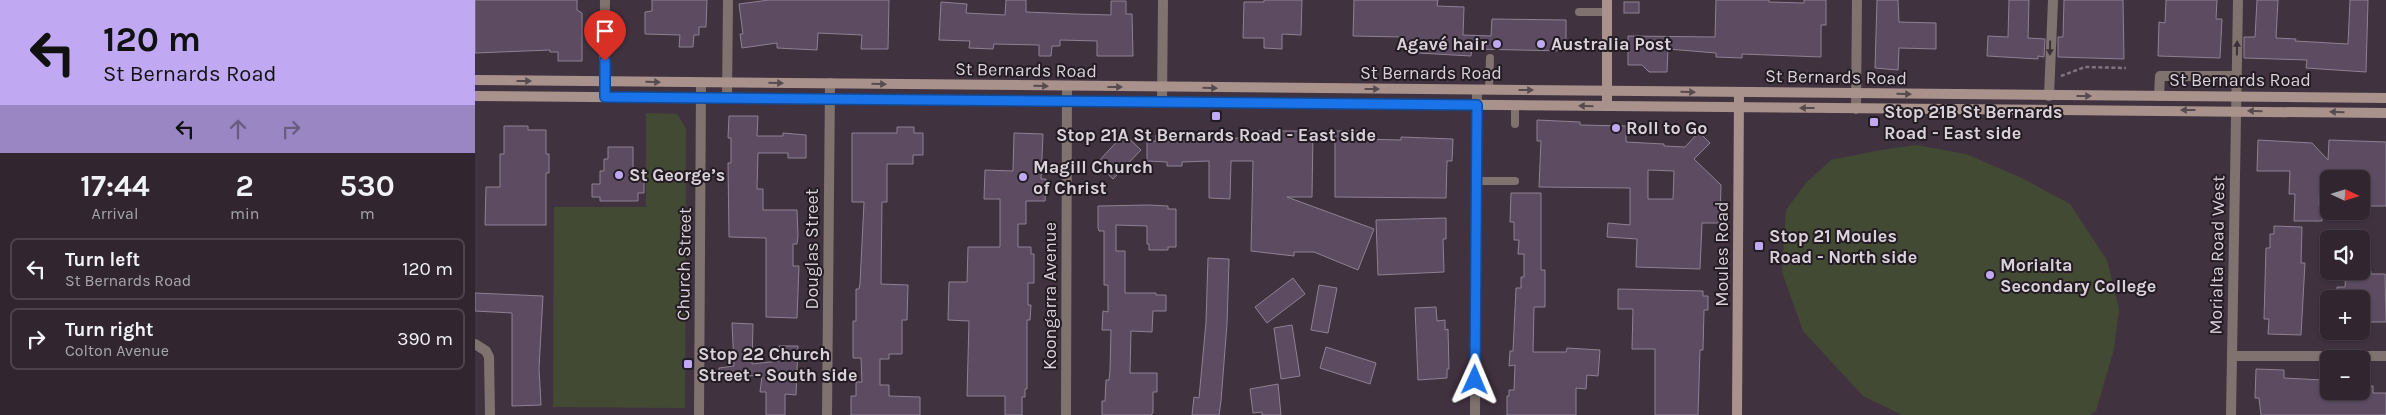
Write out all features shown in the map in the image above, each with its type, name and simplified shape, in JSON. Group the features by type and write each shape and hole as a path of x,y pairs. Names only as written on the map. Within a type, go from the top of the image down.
{"main road":[{"path":"1607,0 1607,106"},
{"name":"St Bernards Road","path":"475,80 701,84 727,82 1067,87 2386,98"},
{"name":"Moules Road","path":"1737,415 1739,93"},
{"name":"St Bernards Road","path":"475,96 1739,108 2236,110 2386,113"}],"street":[{"path":"605,0 605,97"},
{"path":"727,97 728,0"},
{"path":"1161,103 1163,0"},
{"path":"1856,108 1857,0"},
{"path":"2049,96 2053,0"},
{"name":"Morialta Road West","path":"2231,415 2238,0"},
{"path":"2159,96 2160,76 2237,76"},
{"name":"Church Street","path":"699,415 701,84"},
{"name":"Douglas Street","path":"827,415 830,84"},
{"name":"Koongarra Avenue","path":"1066,415 1067,87"},
{"path":"1475,415 1477,90"},
{"path":"475,344 478,344 489,357 490,415"},
{"path":"2232,356 2386,356"}],"lane":[{"path":"1579,12 1607,12"},
{"path":"1489,90 1490,58"},
{"path":"1515,105 1515,124"},
{"path":"1477,181 1515,181"}],"path":[{"path":"2057,76 2085,67 2126,68"}],"green space":[{"path":"646,113 677,114 686,128 685,408 553,407 554,207 646,207"},
{"path":"1916,145 1966,154 2022,178 2070,204 2107,260 2119,309 2114,349 2096,411 2090,415 1902,415 1863,396 1803,331 1782,272 1786,210 1806,183 1831,160"}],"building":[{"path":"475,0 577,0 577,10 582,13 582,61 558,61 558,52 550,52 550,50 475,53"},
{"path":"652,0 707,0 706,27 699,27 699,35 694,35 693,47 679,47 680,35 645,34 645,12 652,11"},
{"path":"769,0 889,0 888,49 861,49 862,35 818,33 817,50 777,48 777,43 742,48 740,34 743,34 739,4"},
{"path":"1006,0 1026,0 1026,12 1111,15 1111,1 1126,1 1126,14 1132,14 1133,56 1097,56 1097,41 1060,40 1060,46 1052,46 1051,56 1039,56 1039,45 994,44 993,49 969,48 970,41 939,40 941,2 967,4 966,13 1005,15"},
{"path":"1264,0 1302,0 1301,35 1282,34 1282,49 1264,48 1264,38 1243,38 1244,2 1264,2"},
{"path":"1354,0 1438,0 1437,6 1464,7 1463,35 1491,36 1492,19 1566,20 1566,51 1472,49 1471,56 1418,53 1418,46 1401,46 1401,37 1353,36"},
{"path":"1716,0 1769,0 1769,2 1804,3 1804,0 1826,0 1826,25 1821,25 1821,57 1742,54 1742,58 1716,57 1716,53 1668,49 1667,72 1649,72 1642,65 1628,65 1628,36 1715,37"},
{"path":"1877,0 1898,0 1899,22 1936,23 1936,49 1899,48 1898,70 1875,68"},
{"path":"2009,0 2029,0 2028,38 2045,39 2044,57 2038,56 2038,59 1987,56 1988,36 2008,37"},
{"path":"2064,0 2123,0 2124,59 2058,57 2058,37 2063,37"},
{"path":"2166,0 2217,0 2216,19 2222,19 2220,58 2158,56 2159,22 2165,23"},
{"path":"2257,0 2278,0 2276,38 2348,44 2350,0 2368,0 2366,72 2306,68 2307,60 2244,58 2244,37 2255,37"},
{"path":"1624,2 1639,2 1639,13 1624,13"},
{"path":"729,116 758,116 757,136 783,136 783,133 806,135 806,158 788,158 788,153 758,153 757,189 763,189 763,210 797,210 798,236 797,244 793,244 793,266 799,266 797,318 766,317 766,238 729,237 728,163 731,163 731,138 728,138"},
{"path":"1537,120 1580,122 1580,125 1626,126 1626,142 1664,144 1664,146 1685,147 1699,132 1710,143 1694,159 1721,185 1720,223 1702,223 1700,269 1636,267 1637,239 1607,237 1608,223 1630,225 1630,188 1539,187 1541,141 1537,141","holes":["1648,170 1674,171 1673,199 1648,199"]},
{"path":"504,126 528,126 528,130 546,130 546,154 549,154 549,173 546,173 546,225 485,225 486,187 500,187 500,154 504,154"},
{"path":"897,127 914,127 914,133 923,133 923,155 913,155 913,164 887,164 887,202 882,202 881,284 908,285 907,320 902,320 902,354 889,354 889,359 880,359 880,385 889,385 889,396 920,397 920,415 851,415 851,396 856,396 856,382 862,382 861,358 853,358 853,321 856,321 856,289 859,289 860,284 864,202 852,202 852,133 897,133"},
{"path":"1258,131 1313,131 1312,197 1287,197 1374,229 1358,270 1314,252 1294,252 1294,256 1251,251 1253,161 1231,161 1230,199 1209,198 1209,161 1182,162 1182,166 1167,166 1167,162 1147,161 1147,141 1156,141 1156,135 1182,135 1182,141 1258,137"},
{"path":"1335,131 1358,131 1358,139 1401,140 1401,137 1453,139 1452,161 1447,161 1446,198 1335,197"},
{"path":"1014,133 1043,134 1041,179 1046,179 1045,201 1026,201 1026,224 1018,224 1018,247 1031,247 1031,254 1034,254 1034,283 1028,283 1028,305 1031,305 1030,320 1027,320 1027,389 1025,389 1025,397 1022,397 1022,415 1005,415 1005,396 967,396 969,321 948,320 949,282 967,282 968,247 1000,247 1000,199 984,199 985,170 1013,171"},
{"path":"1124,134 1141,150 1113,179 1097,163"},
{"path":"2258,140 2312,143 2328,160 2329,140 2386,142 2386,206 2370,206 2370,170 2320,170 2319,205 2320,220 2322,221 2294,221 2295,194 2289,194 2290,171 2257,171"},
{"name":"St George’s","path":"608,147 633,147 633,169 638,169 638,179 644,179 644,193 638,193 638,201 600,201 600,197 592,197 592,184 600,184 600,171 604,171 604,159 608,159"},
{"path":"1511,193 1541,193 1541,270 1545,270 1545,307 1534,307 1533,352 1566,352 1567,348 1600,350 1598,376 1587,375 1586,389 1576,388 1576,415 1507,415 1507,396 1509,396 1509,390 1514,390 1515,365 1509,366 1510,351 1513,351 1516,288 1521,288 1521,277 1524,277 1524,254 1518,254 1519,240 1514,240 1514,222 1510,222"},
{"path":"1098,206 1168,206 1168,209 1176,209 1176,247 1168,247 1168,250 1149,250 1147,226 1116,225 1116,251 1125,251 1125,293 1156,293 1156,295 1166,295 1166,311 1153,311 1152,332 1131,331 1130,373 1157,373 1157,392 1153,392 1153,413 1151,415 1102,415 1102,401 1105,401 1106,380 1109,380 1110,371 1111,330 1102,330 1103,311 1108,312 1108,285 1104,285 1104,231 1099,231 1098,228"},
{"path":"1446,218 1446,239 1443,239 1444,272 1378,275 1376,220"},
{"path":"2274,226 2302,227 2301,263 2305,263 2301,335 2268,334 2269,319 2264,319 2266,248 2270,248 2270,234 2274,234"},
{"path":"1208,258 1229,259 1227,324 1221,401 1219,415 1192,415 1194,397 1199,398 1206,322"},
{"path":"2370,271 2371,274 2385,274 2386,322 2370,322 2370,290 2337,290 2337,287 2345,287 2345,280 2370,280"},
{"path":"1293,278 1305,294 1267,323 1255,307"},
{"path":"1319,285 1337,288 1328,333 1311,330"},
{"path":"1618,289 1703,291 1703,296 1708,296 1708,310 1704,310 1703,350 1700,350 1698,415 1655,415 1655,349 1632,349 1633,309 1618,309"},
{"path":"475,293 543,296 539,368 541,405 512,406 512,313 475,311"},
{"path":"1436,307 1437,321 1445,320 1445,330 1448,329 1449,369 1447,369 1447,378 1418,380 1415,308"},
{"path":"732,323 753,324 752,364 779,361 779,346 798,346 796,395 785,394 785,415 766,415 766,392 760,392 762,376 719,375 719,368 734,366"},
{"path":"1292,325 1300,376 1281,379 1274,328"},
{"path":"1326,347 1376,363 1370,384 1320,368"},
{"path":"2256,369 2284,370 2284,378 2320,380 2320,400 2370,400 2370,386 2373,386 2373,393 2386,393 2386,415 2261,415 2259,398 2255,398"},
{"path":"1278,384 1281,415 1262,415 1262,412 1253,413 1250,389"}],"place":[{"name":"Agavé hair","path":"1497,44"},
{"name":"Australia Post","path":"1541,44"},
{"name":"Stop 21A St Bernards Road - East side","path":"1216,116"},
{"name":"Stop 21B St Bernards Road - East side","path":"1874,122"},
{"name":"Roll to Go","path":"1616,128"},
{"name":"St George’s","path":"619,175"},
{"name":"Magill Church of Christ","path":"1023,177"},
{"name":"Stop 21 Moules Road - North side","path":"1759,246"},
{"name":"Morialta Secondary College","path":"1990,275"},
{"name":"Stop 22 Church Street - South side","path":"688,364"}],"route":[{"path":"605,61 605,97 1477,105 1475,380"}]}
